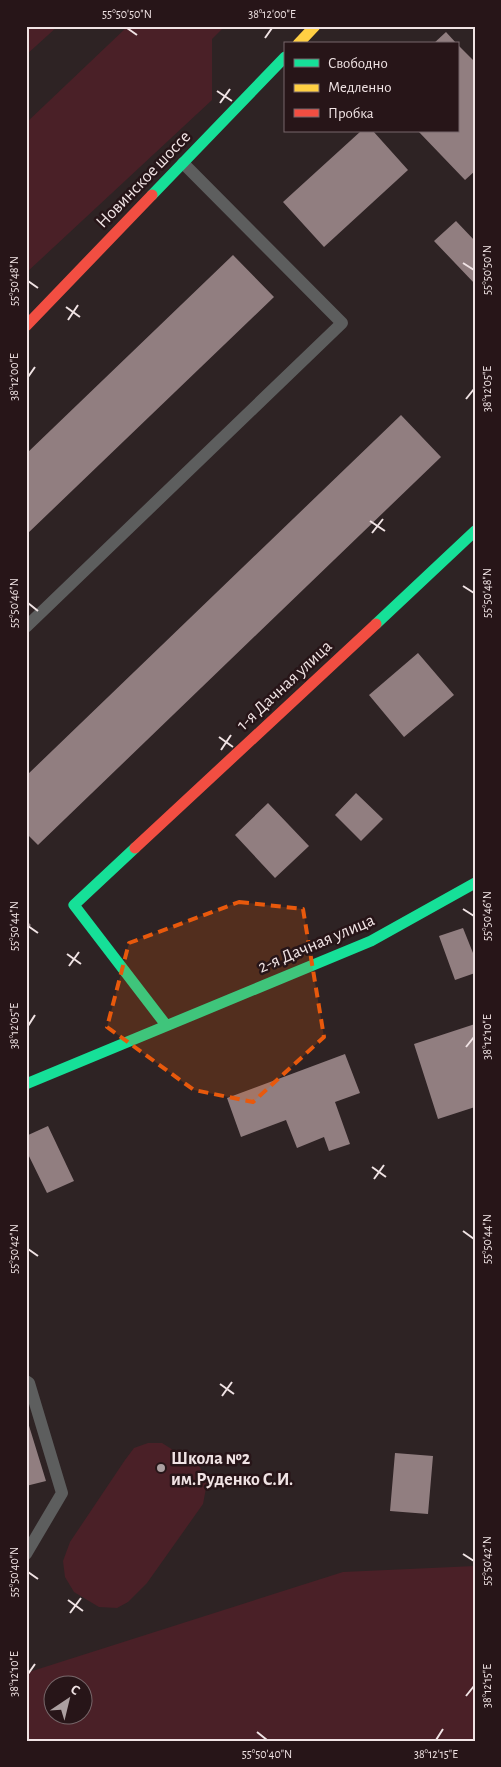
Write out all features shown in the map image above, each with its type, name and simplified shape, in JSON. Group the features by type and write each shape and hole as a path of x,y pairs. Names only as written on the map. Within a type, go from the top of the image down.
{"street":[{"path":"300,42 315,26"},
{"name":"Новинское шоссе","path":"26,326 284,58"},
{"name":"1-я Дачная улица","path":"166,1025 74,905 475,531"},
{"name":"2-я Дачная улица","path":"26,1084 371,941 475,883"}],"lane":[{"path":"26,627 342,323 183,163"},
{"path":"26,1381 29,1383 62,1493 26,1554"}],"highlighted area":[{"path":"239,902 303,909 324,1037 253,1102 194,1090 107,1027 129,943"}],"shaded area":[{"path":"26,26 58,26 26,55"},
{"path":"128,26 225,26 212,39 212,100 26,273 26,123"},
{"path":"148,1443 162,1443 200,1467 207,1483 203,1504 147,1583 128,1602 117,1608 99,1607 74,1592 65,1577 63,1561 70,1542 125,1460 134,1448"},
{"path":"475,1566 475,1741 26,1741 26,1673 343,1572"}],"building":[{"path":"446,32 455,42 435,42"},
{"path":"458,45 475,62 475,171 465,180 419,132 458,132"},
{"path":"360,132 374,132 408,170 324,247 283,202"},
{"path":"456,221 475,241 475,284 434,241"},
{"path":"233,255 274,297 26,535 26,454"},
{"path":"401,415 441,457 38,845 26,833 26,776"},
{"path":"418,653 454,695 404,737 369,695"},
{"path":"356,793 383,819 361,841 335,815"},
{"path":"268,803 309,846 275,878 235,835"},
{"path":"26,920 31,925 26,930"},
{"path":"463,928 475,958 475,973 455,980 439,936"},
{"path":"475,1024 475,1107 438,1119 414,1044"},
{"path":"345,1054 360,1093 335,1102 350,1144 329,1151 324,1137 297,1148 286,1120 241,1137 227,1098"},
{"path":"48,1126 74,1181 47,1193 26,1150 26,1136"},
{"path":"26,1416 46,1481 26,1486"},
{"path":"395,1453 433,1456 428,1514 390,1511"}],"traffic: fast":[{"path":"152,195 284,58"},
{"path":"376,624 475,531"},
{"path":"135,848 74,905 166,1025"},
{"path":"26,1084 371,941 475,883"}],"traffic: slow":[{"path":"300,42 315,26"}],"traffic: jam":[{"path":"26,326 152,195"},
{"path":"135,848 376,624"}],"place":[{"name":"Школа №2 им.Руденко С.И.","path":"161,1468"}]}
